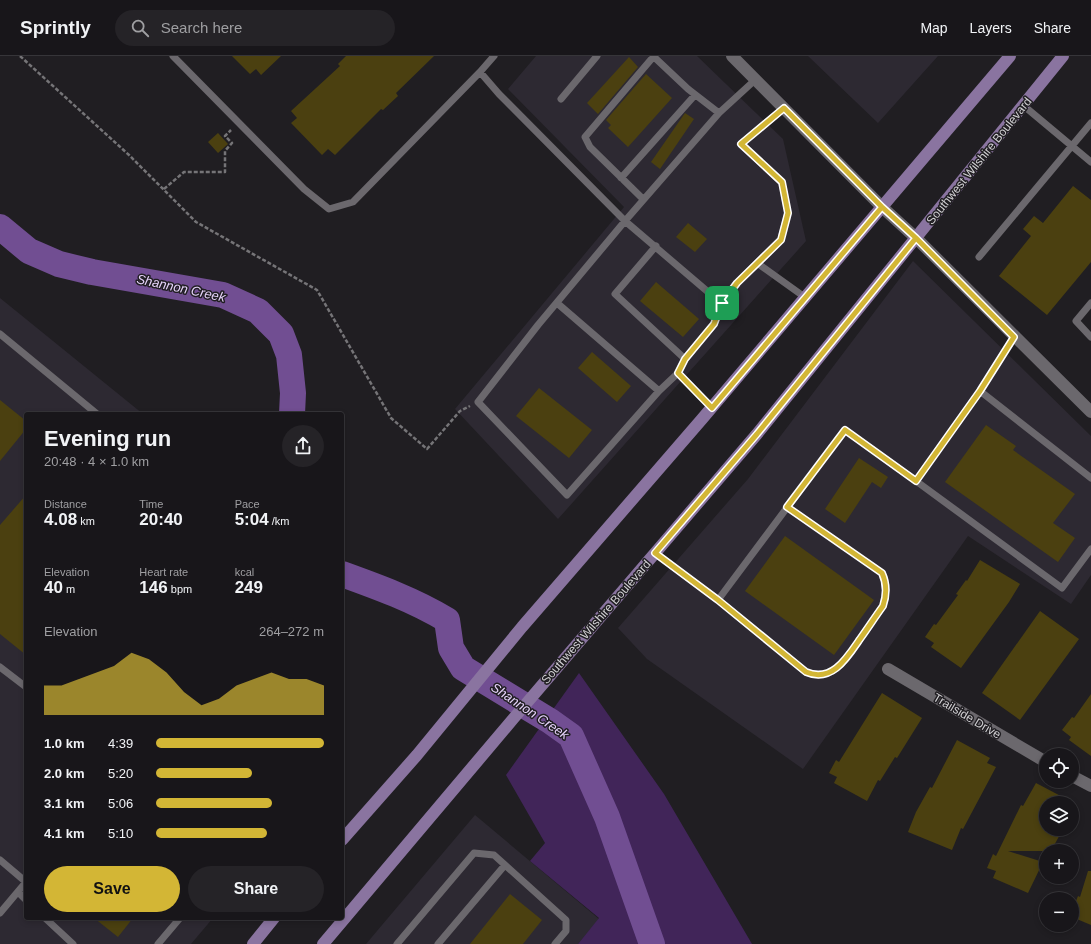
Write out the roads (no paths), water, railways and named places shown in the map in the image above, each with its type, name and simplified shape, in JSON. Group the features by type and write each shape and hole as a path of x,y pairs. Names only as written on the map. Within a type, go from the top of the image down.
{"main road":[{"path":"344,838 418,755 522,627 712,408 1010,56"},
{"name":"Southwest Wilshire Boulevard","path":"344,919 757,434 1063,56"},
{"path":"253,944 272,920"},
{"name":"Southwest Wilshire Boulevard","path":"323,944 343,920"}],"street":[{"path":"732,56 882,207 916,238 1091,412"},
{"name":"Trailside Drive","path":"888,669 1039,758"},
{"path":"1079,780 1091,786"}],"lane":[{"path":"173,56 304,189 329,209 354,202 494,56"},
{"path":"561,99 597,56"},
{"path":"643,199 590,147 585,137 653,56 695,94 719,113"},
{"path":"480,72 499,94 625,221 722,303"},
{"path":"755,80 719,113 643,199 538,324 478,402 567,495 659,391 678,373 685,359 714,324 722,303 737,283 781,240 788,213 782,182 741,144 784,108"},
{"path":"621,178 695,94"},
{"path":"1024,106 1091,162"},
{"path":"979,257 1071,145 1091,123"},
{"path":"656,246 615,294 685,359"},
{"path":"757,263 806,298"},
{"path":"557,303 659,391"},
{"path":"1091,303 1076,321 1091,337"},
{"path":"0,334 96,412"},
{"path":"916,481 980,391 1014,337"},
{"path":"678,373 712,408"},
{"path":"980,391 1091,478"},
{"path":"718,600 845,430 1062,588 1091,549"},
{"path":"655,553 718,600 806,672 818,676 825,675 843,663 883,606 886,596 885,579 882,573 787,507"},
{"path":"0,667 24,685"},
{"path":"396,944 474,853 494,855 566,920 566,931 555,944"},
{"path":"0,860 24,880"},
{"path":"438,944 505,865"},
{"path":"0,913 24,884"},
{"path":"18,892 24,898"},
{"path":"47,920 73,944"},
{"path":"158,944 178,920"}],"waterway":[{"name":"Shannon Creek","path":"0,227 29,251 59,264 92,272 223,295 258,311 281,334 289,355 293,393 292,412"},
{"name":"Shannon Creek","path":"344,575 409,600 447,620 451,648 463,668 550,721 571,736 607,817 652,944"}]}
